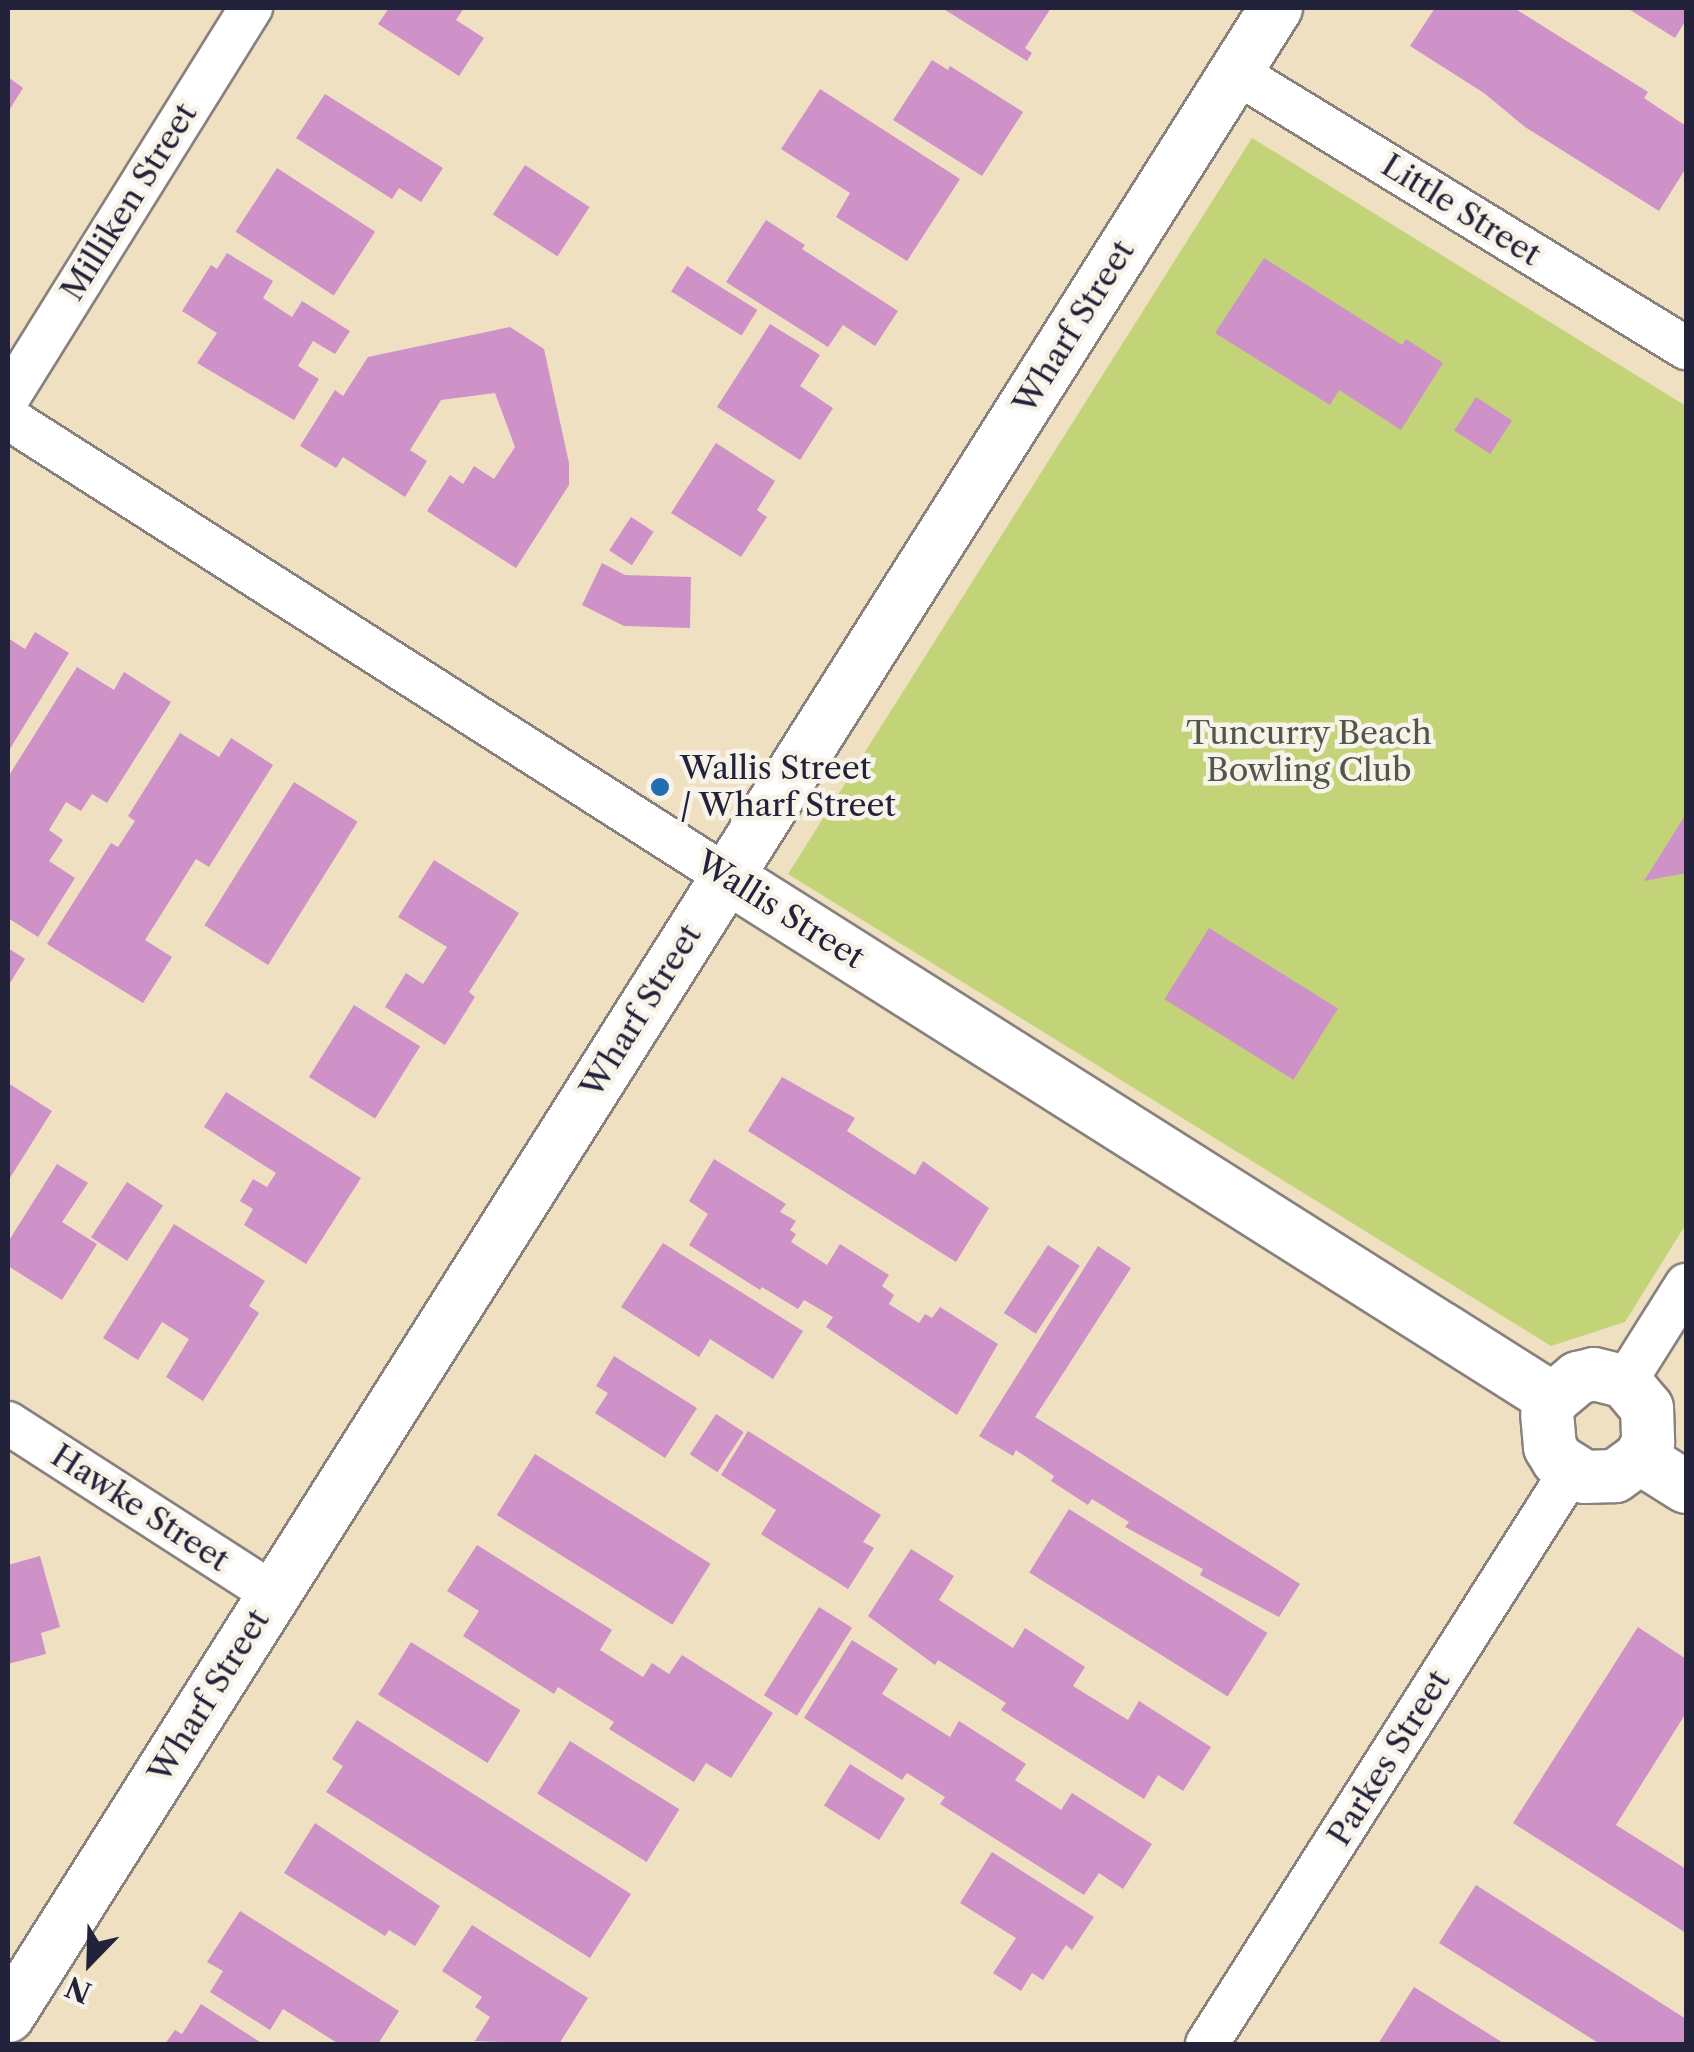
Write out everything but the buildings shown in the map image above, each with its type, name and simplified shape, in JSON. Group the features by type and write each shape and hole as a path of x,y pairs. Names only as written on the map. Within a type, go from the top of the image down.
{"street":[{"name":"Milliken Street","path":"8,398 251,8"},
{"name":"Wharf Street","path":"8,2016 1276,8"},
{"name":"Little Street","path":"1235,72 1686,348"},
{"name":"Wallis Street","path":"8,418 1550,1407"},
{"path":"1626,1382 1686,1284"},
{"path":"1594,1374 1626,1382 1638,1393 1651,1426 1640,1458 1616,1476 1600,1479 1571,1471 1550,1447 1550,1407 1578,1378 1594,1374"},
{"name":"Hawke Street","path":"8,1423 273,1594"},
{"path":"1640,1458 1686,1487"},
{"name":"Parkes Street","path":"1208,2044 1571,1471"}],"green space":[{"name":"Tuncurry Beach Bowling Club","path":"1252,138 1686,406 1686,1224 1625,1322 1551,1346 788,874"}],"place":[{"name":"Wallis Street / Wharf Street","path":"660,787"}]}
